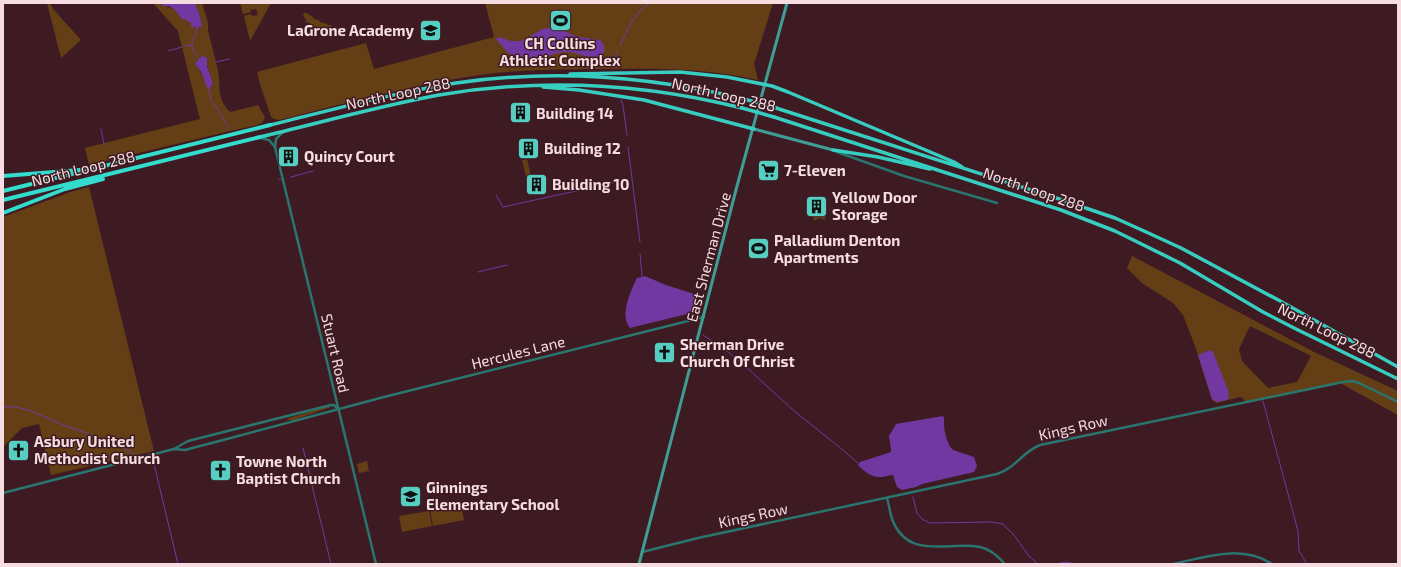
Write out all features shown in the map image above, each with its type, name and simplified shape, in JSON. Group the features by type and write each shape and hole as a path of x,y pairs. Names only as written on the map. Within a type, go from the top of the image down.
{"highway":[{"path":"551,76 581,73 680,72 727,77 765,85 788,92 954,162 966,169"},
{"name":"North Loop 288","path":"3,191 397,94 429,88 486,80 551,76 605,77 659,82 700,89 776,108 1114,218 1181,248 1309,316 1398,367"},
{"name":"North Loop 288","path":"3,200 421,99 474,90 520,86 575,85 643,89 691,96 774,117 1061,210 1126,236 1180,263 1256,308 1296,329 1398,378"},
{"path":"520,86 579,90 622,96 670,106 754,129"},
{"path":"833,150 878,157 953,175"},
{"path":"3,176 67,171 110,165"},
{"path":"3,213 60,191 144,166"}],"main road":[{"name":"East Sherman Drive","path":"639,564 737,186 754,129 787,3"},
{"name":"North Loop 288","path":"754,129 833,150"}],"street":[{"path":"275,147 278,136 283,132"},
{"path":"260,137 269,140 275,147"},
{"name":"Stuart Road","path":"275,147 297,232 338,410 376,564"},
{"name":"North Loop 288","path":"833,150 904,176 997,203"},
{"name":"Hercules Lane","path":"174,449 185,450 704,316"},
{"name":"Kings Row","path":"642,552 698,538 1004,472 1013,466 1029,450 1040,445 1343,382 1353,381 1359,383 1398,402"},
{"name":"Hercules Lane","path":"3,493 174,449 188,441 331,405 338,410"},
{"path":"888,498 894,524 910,541 927,547 980,547 995,554 1005,564"},
{"path":"1173,564 1232,552 1254,555 1272,564"}],"shaded area":[{"path":"47,3 50,3 53,9 81,40 61,58"},
{"path":"153,3 161,3 162,5 174,9 181,18 192,24 192,27 195,26 197,31 202,25 195,3 202,3 208,23 208,30 218,71 220,92 223,102 230,112 258,105 265,117 263,122 258,125 89,165 85,148 200,119 178,31","holes":["201,57 206,62 213,83 210,88 208,88 195,63"]},
{"path":"161,3 195,3 202,25 198,28 197,32 195,26 192,28 190,22 181,18 174,9 169,6 163,6"},
{"path":"240,3 271,3 250,41 244,16 251,14 252,16 258,15 256,9 250,10 251,12 243,14"},
{"path":"485,3 773,3 754,64 758,80 704,71 668,69 569,69 495,73 414,87 279,120 271,117 257,72 366,43 374,69 494,37"},
{"path":"304,13 307,13 322,23 331,25 332,30 321,29 318,31 310,28 310,23 306,22 306,19 303,16"},
{"path":"558,26 573,35 600,40 604,45 604,53 600,56 591,57 562,52 538,59 526,60 513,56 506,51 496,39 499,37 511,41 521,41 543,29"},
{"path":"204,56 207,58 207,66 213,83 209,90 195,63"},
{"path":"527,159 531,176 526,177 522,160"},
{"path":"89,187 154,451 51,475 39,424 22,428 3,447 3,217 73,191"},
{"path":"879,210 888,213 885,220 880,218 883,217 877,216"},
{"path":"825,211 825,220 820,218 814,221 813,217"},
{"path":"1132,256 1314,352 1398,391 1398,415 1340,383 1245,403 1243,398 1240,397 1217,403 1212,400 1195,346 1183,315 1173,303 1142,283 1127,268","holes":["1250,326 1311,356 1297,382 1268,388 1242,361 1239,349"]},
{"path":"645,276 666,285 697,295 698,297 694,311 630,328 626,317 627,303 637,278"},
{"path":"1210,350 1213,352 1228,390 1229,398 1227,400 1216,402 1212,399 1198,355"},
{"path":"326,407 331,407 294,420 287,420 289,418"},
{"path":"943,416 949,445 953,450 974,457 977,466 974,472 902,490 897,487 893,475 882,477 874,476 866,472 858,465 860,462 891,452 889,436 896,424"},
{"path":"367,461 369,471 359,473 357,464"},
{"path":"461,505 464,520 433,526 430,511"},
{"path":"429,511 432,526 402,532 399,516"}],"waterway":[{"path":"620,46 636,16 645,6 651,3"},
{"path":"197,31 192,41 192,47 199,61"},
{"path":"185,46 192,45"},
{"path":"168,51 182,47"},
{"path":"615,67 613,61 618,50"},
{"path":"608,56 612,60"},
{"path":"216,62 230,59"},
{"path":"209,90 211,101 216,106 229,129"},
{"path":"621,100 627,135"},
{"path":"101,129 104,144"},
{"path":"628,147 640,242"},
{"path":"291,177 313,171"},
{"path":"496,195 503,207 617,182"},
{"path":"640,254 642,276"},
{"path":"478,272 507,265"},
{"path":"703,335 741,362 799,415 858,463"},
{"path":"1263,401 1298,531 1299,551 1307,564"},
{"path":"3,407 17,407 30,411 118,445 134,454 136,457"},
{"path":"303,448 331,564"},
{"path":"139,461 141,463 149,461 154,464 178,564"},
{"path":"913,497 917,513 922,519 930,523 991,522 1003,524 1014,535 1029,556 1038,564"},
{"path":"1055,564 1066,562 1076,564"}],"place":[{"name":"CH Collins Athletic Complex","path":"560,20"},
{"name":"LaGrone Academy","path":"430,30"},
{"name":"Building 14","path":"521,113"},
{"name":"Building 12","path":"528,148"},
{"name":"Quincy Court","path":"289,156"},
{"name":"7-Eleven","path":"768,170"},
{"name":"Building 10","path":"537,184"},
{"name":"Yellow Door Storage","path":"816,206"},
{"name":"Palladium Denton Apartments","path":"758,249"},
{"name":"Sherman Drive Church Of Christ","path":"665,353"},
{"name":"Asbury United Methodist Church","path":"19,450"},
{"name":"Towne North Baptist Church","path":"221,470"},
{"name":"Ginnings Elementary School","path":"410,496"}]}
